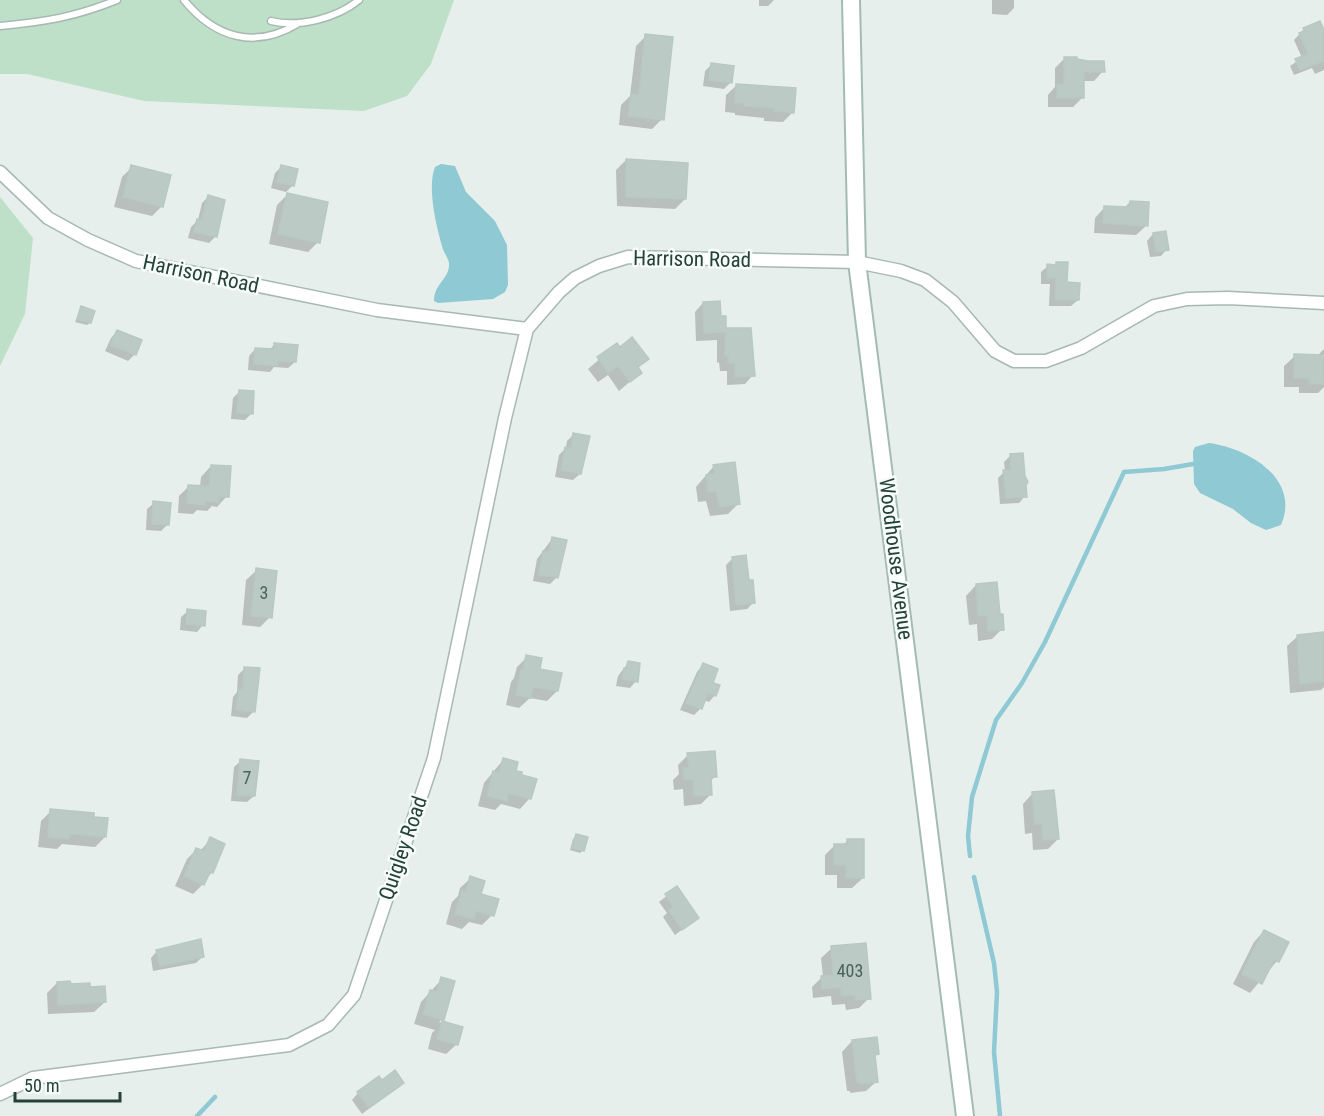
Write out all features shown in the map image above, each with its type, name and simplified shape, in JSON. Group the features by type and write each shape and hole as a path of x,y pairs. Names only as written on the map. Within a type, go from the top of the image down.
{"main road":[{"name":"Woodhouse Avenue","path":"851,0 857,262 965,1116"}],"street":[{"name":"Harrison Road","path":"0,172 48,218 88,240 136,261 377,310 527,329 559,292 575,278 599,266 628,257 857,262 901,271 925,280 952,302 995,351 1014,361 1046,361 1081,348 1154,306 1187,299 1228,298 1324,303"},
{"name":"Quigley Road","path":"0,1094 33,1077 290,1045 328,1025 354,995 434,758 503,429 527,329"}],"lane":[{"path":"0,26 61,19 85,13 117,0"},
{"path":"184,0 194,12 220,32 233,36 268,37 299,23 347,10 359,0"},
{"path":"271,21 284,24 299,23"}],"green space":[{"path":"0,0 454,0 431,64 407,96 364,111 144,101 27,74 0,74"},
{"path":"0,197 33,238 25,314 0,366"}],"water":[{"path":"441,164 455,166 466,192 495,221 507,245 508,285 505,292 493,299 438,303 434,301 436,290 449,268 435,217 432,195 435,167"},
{"path":"1209,443 1240,451 1267,469 1277,480 1284,493 1285,508 1281,525 1266,530 1251,523 1233,509 1200,493 1194,484 1193,451 1195,447"}],"building":[{"path":"1320,21 1324,30 1324,61 1300,70 1295,59 1308,54 1299,33 1305,31 1303,28"},
{"path":"645,34 673,37 664,120 628,116 631,94 639,95"},
{"path":"1064,57 1104,61 1105,72 1084,72 1084,98 1057,98 1057,84 1064,84"},
{"path":"711,63 734,66 732,83 709,80"},
{"path":"736,84 796,88 794,113 735,103"},
{"path":"626,159 688,163 686,199 626,197"},
{"path":"131,165 171,175 163,207 123,197"},
{"path":"281,165 298,169 294,186 277,182"},
{"path":"287,193 328,202 320,243 278,234"},
{"path":"208,195 225,200 217,237 194,232 197,219 202,220"},
{"path":"1130,201 1149,202 1148,226 1103,223 1104,206 1129,207"},
{"path":"1166,231 1169,250 1156,252 1153,233"},
{"path":"1056,262 1068,262 1067,282 1080,283 1079,300 1055,300 1056,278 1047,278 1047,264 1056,265"},
{"path":"720,301 721,316 726,316 726,328 751,328 755,376 735,377 735,363 728,363 728,354 725,355 725,332 704,333 703,302"},
{"path":"81,306 95,311 91,323 77,319"},
{"path":"117,330 142,340 136,355 110,345"},
{"path":"632,337 649,359 638,367 642,373 630,382 618,366 608,373 597,357 617,343 620,347"},
{"path":"274,343 298,345 296,362 278,361 278,366 254,364 255,348 274,349"},
{"path":"1294,354 1324,355 1324,384 1309,384 1309,378 1294,378"},
{"path":"239,390 254,391 253,414 237,413"},
{"path":"573,433 590,436 581,474 561,470 565,447 571,448"},
{"path":"1023,453 1025,476 1028,482 1027,497 1006,498 1003,470 1011,470 1010,454"},
{"path":"735,462 740,504 720,507 716,491 708,492 706,475 715,474 713,465"},
{"path":"211,465 231,466 229,497 219,497 219,502 205,501 205,505 187,503 188,485 209,486"},
{"path":"153,501 171,503 169,525 152,524"},
{"path":"552,537 567,540 558,578 539,575 543,551 549,552"},
{"path":"746,555 749,580 753,580 755,603 736,605 732,557"},
{"path":"256,568 277,571 272,618 251,616"},
{"path":"997,582 1004,630 988,631 987,615 978,616 976,584"},
{"path":"187,609 206,611 205,626 186,624"},
{"path":"1324,632 1324,681 1300,684 1297,635"},
{"path":"526,655 542,658 540,669 562,673 558,691 533,687 531,698 516,695"},
{"path":"628,661 640,663 638,682 622,679"},
{"path":"703,663 718,669 713,683 720,685 716,696 708,693 702,709 686,703"},
{"path":"244,667 260,668 255,712 236,710 239,689 243,689"},
{"path":"715,751 717,777 711,777 712,795 694,796 693,779 684,780 683,768 689,768 687,753"},
{"path":"503,758 518,762 516,771 522,772 522,775 537,779 531,799 508,793 507,801 487,796 493,771 499,773"},
{"path":"240,759 259,761 255,796 237,795"},
{"path":"1054,790 1059,839 1043,840 1042,824 1035,824 1032,792"},
{"path":"50,809 94,813 94,817 108,818 106,837 70,834 69,839 48,837"},
{"path":"576,834 588,837 584,851 572,848"},
{"path":"210,837 225,844 213,873 210,872 204,885 184,876 196,848 204,851"},
{"path":"847,839 864,839 864,878 846,878 846,865 834,865 834,844 847,844"},
{"path":"470,876 485,881 481,894 499,899 494,916 476,911 474,919 455,914 462,890 466,892"},
{"path":"677,886 699,918 682,930 669,910 673,907 665,894"},
{"path":"1264,930 1289,942 1279,962 1274,960 1262,984 1242,974"},
{"path":"201,939 204,957 160,966 156,950"},
{"path":"866,943 871,999 855,1000 855,995 841,996 841,987 822,989 821,976 833,975 831,946"},
{"path":"441,977 455,981 444,1020 423,1014 430,990 437,992"},
{"path":"70,981 71,984 90,983 90,987 105,986 106,1002 58,1005 57,982"},
{"path":"442,1021 463,1027 458,1045 437,1039"},
{"path":"877,1037 879,1054 875,1055 878,1082 860,1084 857,1082 852,1040"},
{"path":"395,1070 404,1083 369,1108 357,1092 379,1076 382,1080"}],"waterway":[{"path":"970,856 968,836 972,797 996,720 1022,683 1045,642 1124,472 1193,464"},
{"path":"974,877 994,963 997,992 994,1052 1000,1116"},
{"path":"197,1116 215,1097"}]}
